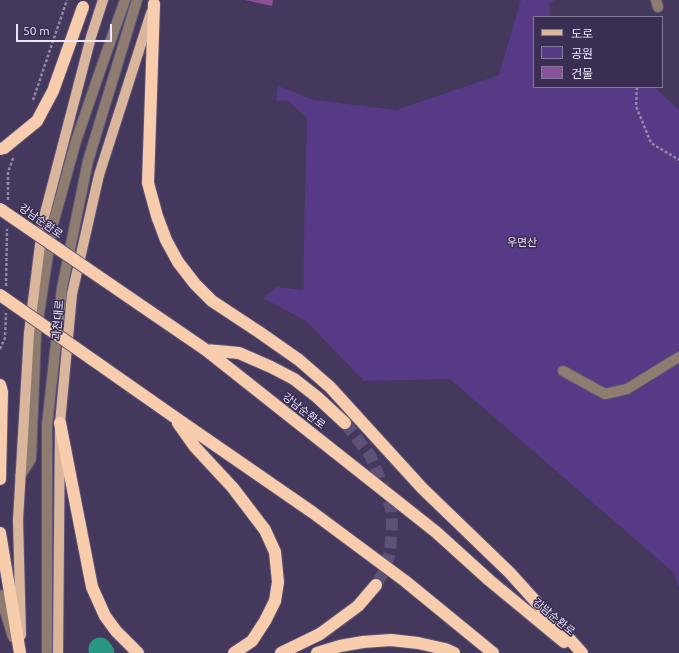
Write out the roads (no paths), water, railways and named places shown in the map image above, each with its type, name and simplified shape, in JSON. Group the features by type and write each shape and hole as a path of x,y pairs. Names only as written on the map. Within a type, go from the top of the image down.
{"highway":[{"path":"155,2 148,183 157,216 166,240 178,262 195,284 212,301 299,360 330,387 422,488 510,573 582,653"},
{"path":"0,149 4,148 37,120 53,91 84,4"},
{"name":"강남순환로","path":"4,206 206,350 436,532 489,580 577,653"},
{"path":"4,297 172,416 312,512 405,581 493,653"},
{"path":"206,350 239,353 283,373 294,379 317,397 345,423"},
{"path":"0,385 2,392 0,479"},
{"path":"172,416 195,447 233,488 265,530 275,552 278,582 275,601 265,621 252,641 234,653"},
{"path":"60,423 92,588 105,616 116,631 138,653"},
{"path":"0,533 20,653"},
{"path":"281,653 320,634 358,606 376,586"},
{"path":"317,653 340,646 363,642 391,640 418,643 445,649 454,653"}],"main road":[{"path":"20,653 18,520 28,333 43,221 91,37 103,0"},
{"name":"과천대로","path":"58,653 60,423 74,286 99,175 155,2"}],"lane":[{"path":"20,476 31,459 36,334 52,228 76,141 125,0"},
{"path":"47,653 47,425 62,288 88,161 137,0"},
{"path":"563,371 605,394 627,389 679,357"},
{"path":"0,595 20,653"}],"waterway":[{"path":"100,649 103,653"}],"tunnel":[{"path":"345,423 370,455 391,509 392,525 390,552 385,570 376,585"}],"park label":[{"name":"우면산","path":"522,242"}]}
